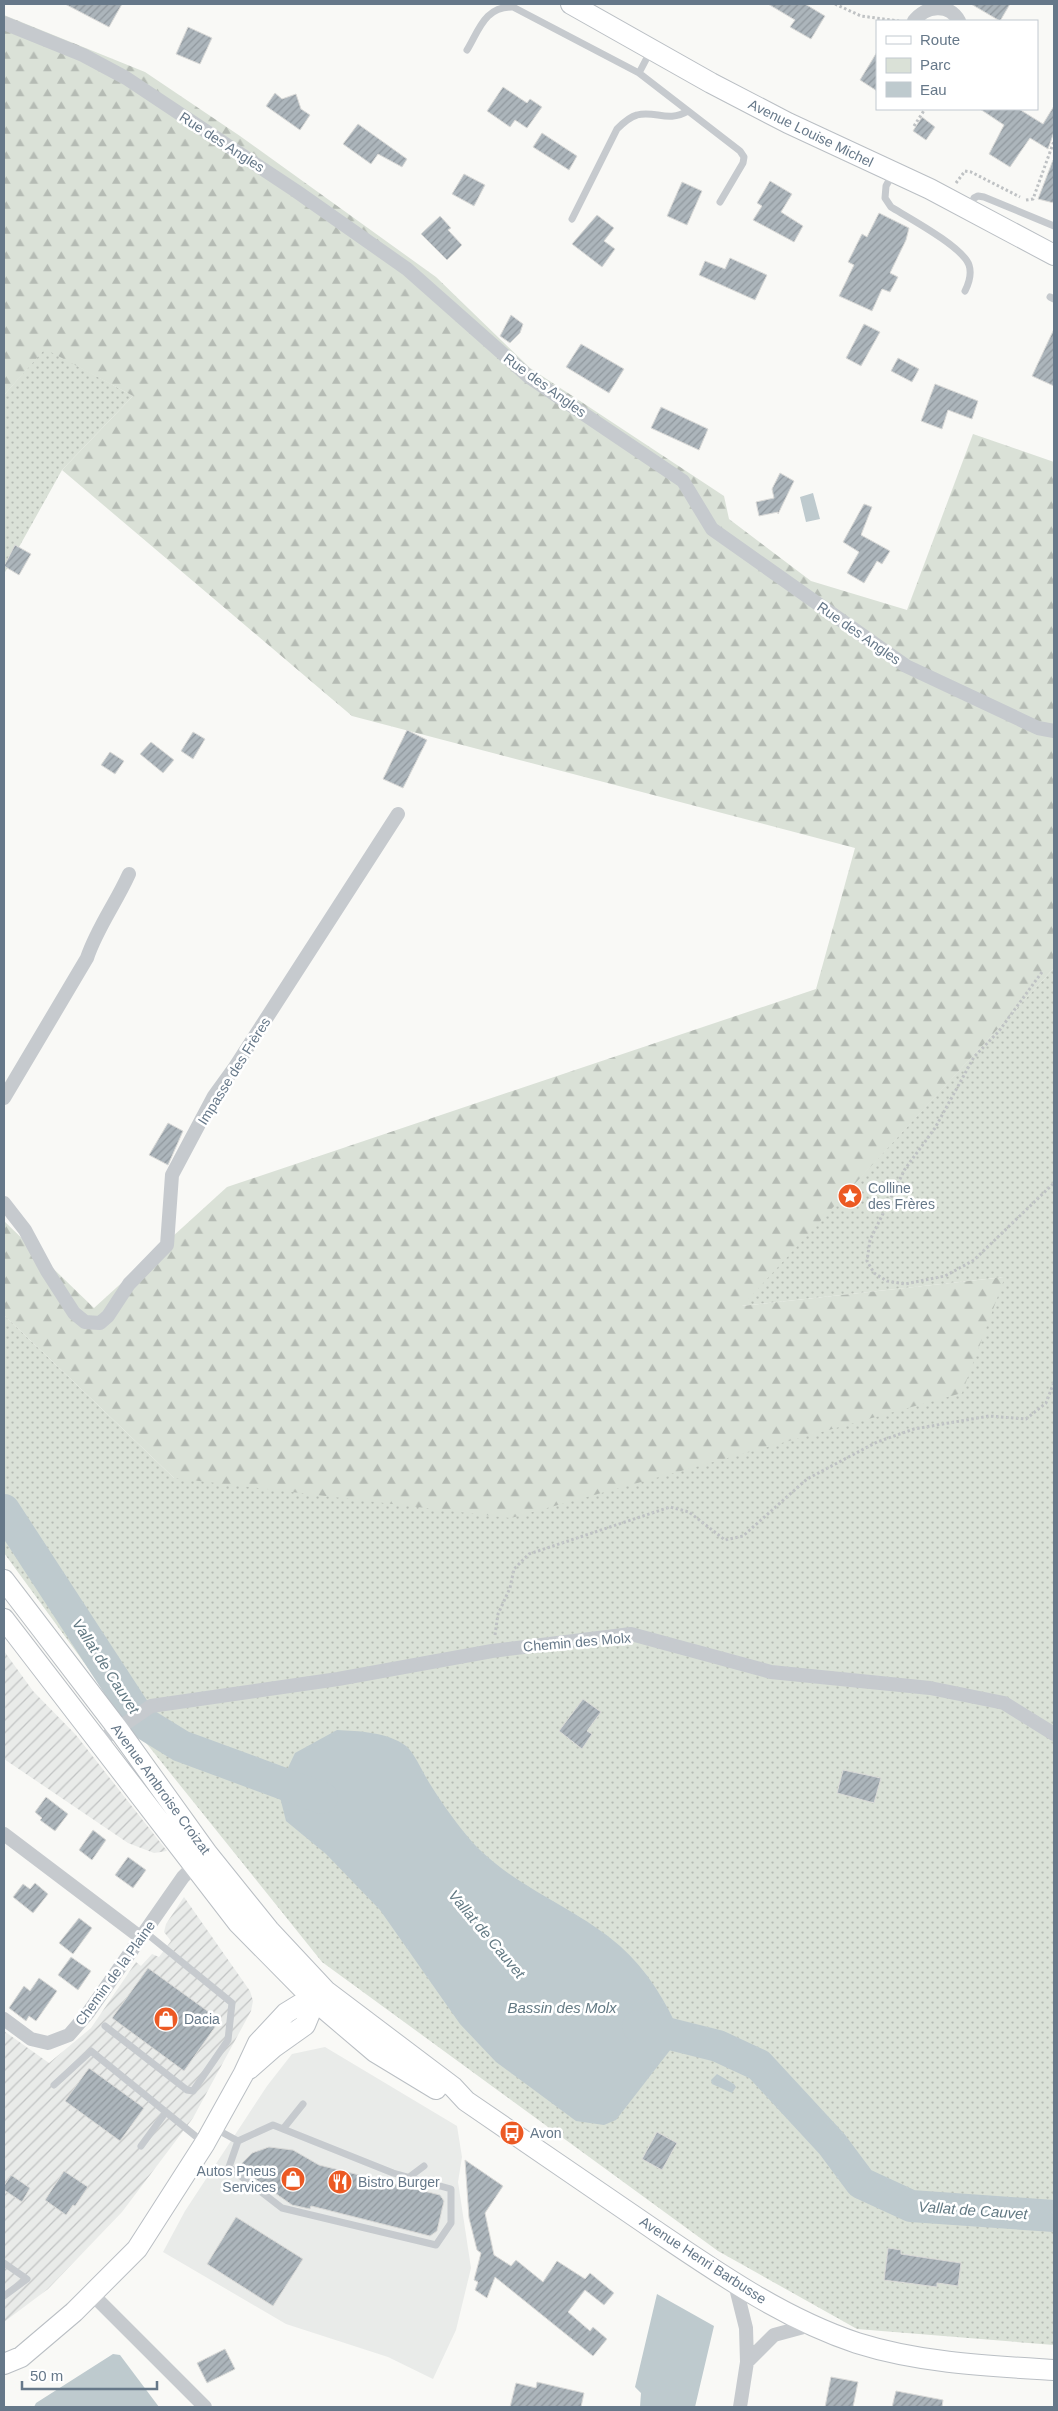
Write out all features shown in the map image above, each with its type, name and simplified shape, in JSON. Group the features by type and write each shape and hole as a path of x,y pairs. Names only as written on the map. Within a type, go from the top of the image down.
{"main road":[{"name":"Avenue Louise Michel","path":"572,4 788,123 969,210 1054,255"},
{"name":"Avenue Ambroise Croizat","path":"4,1580 124,1724 200,1860 238,1923 320,1996"},
{"name":"Avenue Ambroise Croizat","path":"4,1619 100,1741 200,1860"},
{"path":"4,2364 20,2356 74,2312 137,2249 209,2135 244,2073 258,2043 286,2013 298,2005 320,1996"},
{"name":"Avenue Henri Barbusse","path":"320,1996 375,2052 448,2096 466,2101 735,2284 811,2325 857,2343 906,2355 954,2362 1054,2370"}],"street":[{"path":"915,20 919,14 928,9 939,7 953,12"},
{"name":"Rue des Angles","path":"4,23 83,55 126,78 344,223 407,269 523,373 683,481 712,529 906,666 1038,728 1054,731"},
{"name":"Impasse des Frères","path":"4,1203 25,1230 47,1271 74,1313 85,1322 100,1323 108,1316 129,1284 167,1245 172,1175 214,1096 235,1067 398,814"},
{"path":"4,1098 87,958 95,935 119,897 129,874"},
{"name":"Chemin des Molx","path":"100,1741 151,1706 338,1679 492,1650 631,1634 771,1672 930,1688 1004,1703 1054,1734"},
{"path":"4,1834 142,1935"},
{"name":"Chemin de la Plaine","path":"4,2019 31,2039 48,2043 69,2034 88,2013 142,1935 200,1860"},
{"path":"735,2284 746,2328 747,2362 740,2407"},
{"path":"92,2294 205,2407"},
{"path":"747,2362 774,2335 811,2325"}],"lane":[{"path":"467,50 492,11 501,7 513,7 639,73 740,151 744,158 743,163 720,202"},
{"path":"639,73 652,49"},
{"path":"572,219 617,129 625,121 637,115 664,118 680,116 688,111"},
{"path":"893,173 886,186 885,198 891,207 960,251 969,264 971,274 965,291"},
{"path":"969,210 974,198 978,196 1054,226"},
{"path":"105,2026 187,2090 193,2091 228,2040 232,2003 142,1935"},
{"path":"54,2085 91,2051 166,2112 209,2135 238,2141 273,2125 408,2178 451,2189 451,2223 436,2245 282,2208 229,2167 238,2141"},
{"path":"283,2129 303,2104"},
{"path":"142,2146 166,2112"},
{"path":"408,2178 424,2166"},
{"path":"4,2263 27,2279 4,2296"}],"path":[{"path":"835,4 860,16 892,20"},
{"path":"914,126 924,110"},
{"path":"952,191 965,171 971,172 1028,201 1033,199 1054,141"},
{"path":"1042,972 999,1031 974,1057 935,1128 905,1169 870,1240 867,1261 874,1274 887,1281 905,1284 945,1276 974,1260 1054,1183"},
{"path":"492,1650 498,1614 510,1588 514,1569 528,1554 670,1507 689,1512 725,1540 743,1536 807,1479 877,1442 914,1429 989,1416 1026,1418 1046,1402 1054,1382"}],"shaded area":[{"path":"4,1651 33,1691 76,1735 167,1851 154,1853 128,1843 4,1759"},
{"path":"184,1897 250,1991 253,2001 251,2011 193,2118 122,2212 48,2289 4,2322 4,2031 49,2063 91,2028 136,1962 141,1966 152,1954 159,1957 171,1941 164,1932 166,1924"},
{"path":"325,2047 457,2126 462,2157 458,2182 471,2268 456,2330 433,2379 388,2357 286,2324 163,2252 185,2211 267,2086 292,2054"}],"green space":[{"path":"4,15 145,72 240,136 436,277 530,368 724,496 729,519 811,581 907,610 973,434 1054,462 1054,968 742,1306 1005,1277 962,1393 511,1518 174,1478 4,1315 4,1221 94,1308 227,1187 816,989 855,848 352,716 62,470 133,396 45,349 4,395"},
{"path":"45,348 133,396 62,470 4,574 4,395"},
{"path":"1054,968 1054,2345 857,2329 718,2251 322,1962 110,1698 4,1553 4,1315 174,1478 1005,1277 741,1306"}],"water":[{"path":"813,493 820,519 806,522 800,497"},
{"name":"Bassin des Molx","path":"337,1730 382,1735 399,1741 406,1746 447,1810 480,1850 513,1877 604,1933 630,1956 656,1988 681,2036 616,2120 604,2125 576,2121 496,2062 460,2024 380,1910 326,1854 286,1821 278,1789 295,1753"},
{"path":"717,2074 734,2084 736,2087 732,2093 712,2084 711,2080"},
{"path":"657,2294 714,2326 695,2407 640,2407 641,2393 635,2387"},
{"path":"113,2354 120,2355 159,2407 34,2407 36,2403"}],"building":[{"path":"65,4 122,4 109,27"},
{"path":"768,4 805,4 825,16 811,39 790,27 795,20"},
{"path":"971,4 1010,4 1001,20"},
{"path":"188,27 212,38 200,64 176,54"},
{"path":"876,54 876,90 860,80"},
{"path":"503,87 527,103 530,99 542,107 527,128 515,120 510,127 487,111"},
{"path":"275,93 282,99 296,94 301,109 310,115 300,130 266,106"},
{"path":"1054,106 1054,132 1048,149 1030,138 1010,167 989,154 1004,125 982,110 1021,110 1043,124"},
{"path":"922,117 935,127 926,140 913,131"},
{"path":"358,124 407,159 402,167 378,154 371,164 343,144"},
{"path":"542,133 577,156 569,170 533,147"},
{"path":"1054,160 1054,203 1038,199"},
{"path":"464,174 485,185 474,206 452,194"},
{"path":"770,181 792,194 781,212 803,226 794,242 753,220 762,206 757,203"},
{"path":"682,182 702,191 687,225 667,216"},
{"path":"879,213 909,228 906,240 890,273 898,277 890,292 882,289 872,311 839,296 854,265 848,262 862,234 867,237"},
{"path":"597,215 614,228 604,241 615,249 602,267 572,244"},
{"path":"440,216 451,228 448,230 462,245 447,260 421,234"},
{"path":"730,258 767,275 755,300 699,275 705,261 725,269"},
{"path":"511,315 523,324 520,333 510,343 500,336"},
{"path":"864,324 880,332 861,366 846,358"},
{"path":"1054,329 1054,386 1032,376"},
{"path":"581,344 624,369 609,393 566,367"},
{"path":"898,358 919,369 912,382 891,371"},
{"path":"935,384 978,401 972,419 948,410 942,429 921,421"},
{"path":"661,407 708,429 699,450 651,428"},
{"path":"780,473 794,481 778,514 778,512 759,516 756,502 774,498 772,489"},
{"path":"864,504 872,507 861,535 890,551 882,564 877,561 864,583 847,573 859,552 843,542"},
{"path":"15,545 31,554 19,575 4,566"},
{"path":"407,730 427,740 403,788 383,779"},
{"path":"193,732 205,739 193,759 181,751"},
{"path":"151,742 174,760 163,773 140,754"},
{"path":"110,752 124,761 115,774 101,765"},
{"path":"168,1123 183,1131 168,1165 149,1155"},
{"path":"583,1699 601,1712 587,1731 592,1734 582,1749 559,1731"},
{"path":"843,1770 881,1778 874,1803 837,1793"},
{"path":"46,1797 68,1814 55,1831 40,1820 42,1818 35,1812"},
{"path":"93,1830 106,1840 92,1860 79,1850"},
{"path":"128,1857 146,1870 133,1888 115,1875"},
{"path":"35,1883 48,1894 33,1913 13,1897 23,1884 30,1889"},
{"path":"79,1918 92,1928 73,1954 59,1943"},
{"path":"71,1957 91,1971 78,1990 58,1975"},
{"name":"Dacia","path":"148,1968 220,2020 184,2071 112,2018"},
{"path":"39,1978 57,1991 36,2021 29,2016 26,2021 9,2008 24,1986 30,1991"},
{"path":"89,2068 144,2108 120,2141 65,2101"},
{"path":"657,2132 677,2143 662,2170 642,2159"},
{"path":"269,2147 293,2150 319,2165 440,2195 444,2201 437,2231 430,2236 311,2206 310,2209 292,2205 238,2167 252,2153"},
{"path":"465,2160 503,2186 485,2213 494,2255 511,2266 516,2260 543,2282 557,2261 585,2279 590,2273 614,2293 604,2305 585,2290 568,2312 590,2331 593,2327 607,2339 593,2356 495,2277 487,2298 475,2290 478,2282 474,2280 481,2253 477,2250 469,2218"},
{"path":"64,2171 88,2187 75,2206 73,2205 66,2215 45,2200"},
{"path":"11,2175 30,2188 22,2202 4,2190 4,2186"},
{"path":"236,2217 303,2259 273,2306 207,2264"},
{"path":"888,2248 901,2250 901,2254 961,2263 958,2286 937,2283 937,2287 884,2280"},
{"path":"225,2349 235,2369 207,2383 197,2363"},
{"path":"831,2377 858,2382 853,2407 825,2407"},
{"path":"537,2382 584,2393 581,2407 510,2407 516,2383 536,2388"},
{"path":"896,2391 943,2400 942,2407 892,2407"}],"waterway":[{"name":"Vallat de Cauvet","path":"4,1510 142,1722 181,1746 322,1798"},
{"name":"Vallat de Cauvet","path":"638,2026 718,2046 759,2065 832,2144 861,2183 911,2206 1054,2216"}],"place":[{"name":"Colline des Frères","path":"850,1196"},
{"name":"Dacia","path":"166,2019"},
{"name":"Avon","path":"512,2133"},
{"name":"Autos Pneus Services","path":"293,2179"},
{"name":"Bistro Burger","path":"340,2182"}]}
